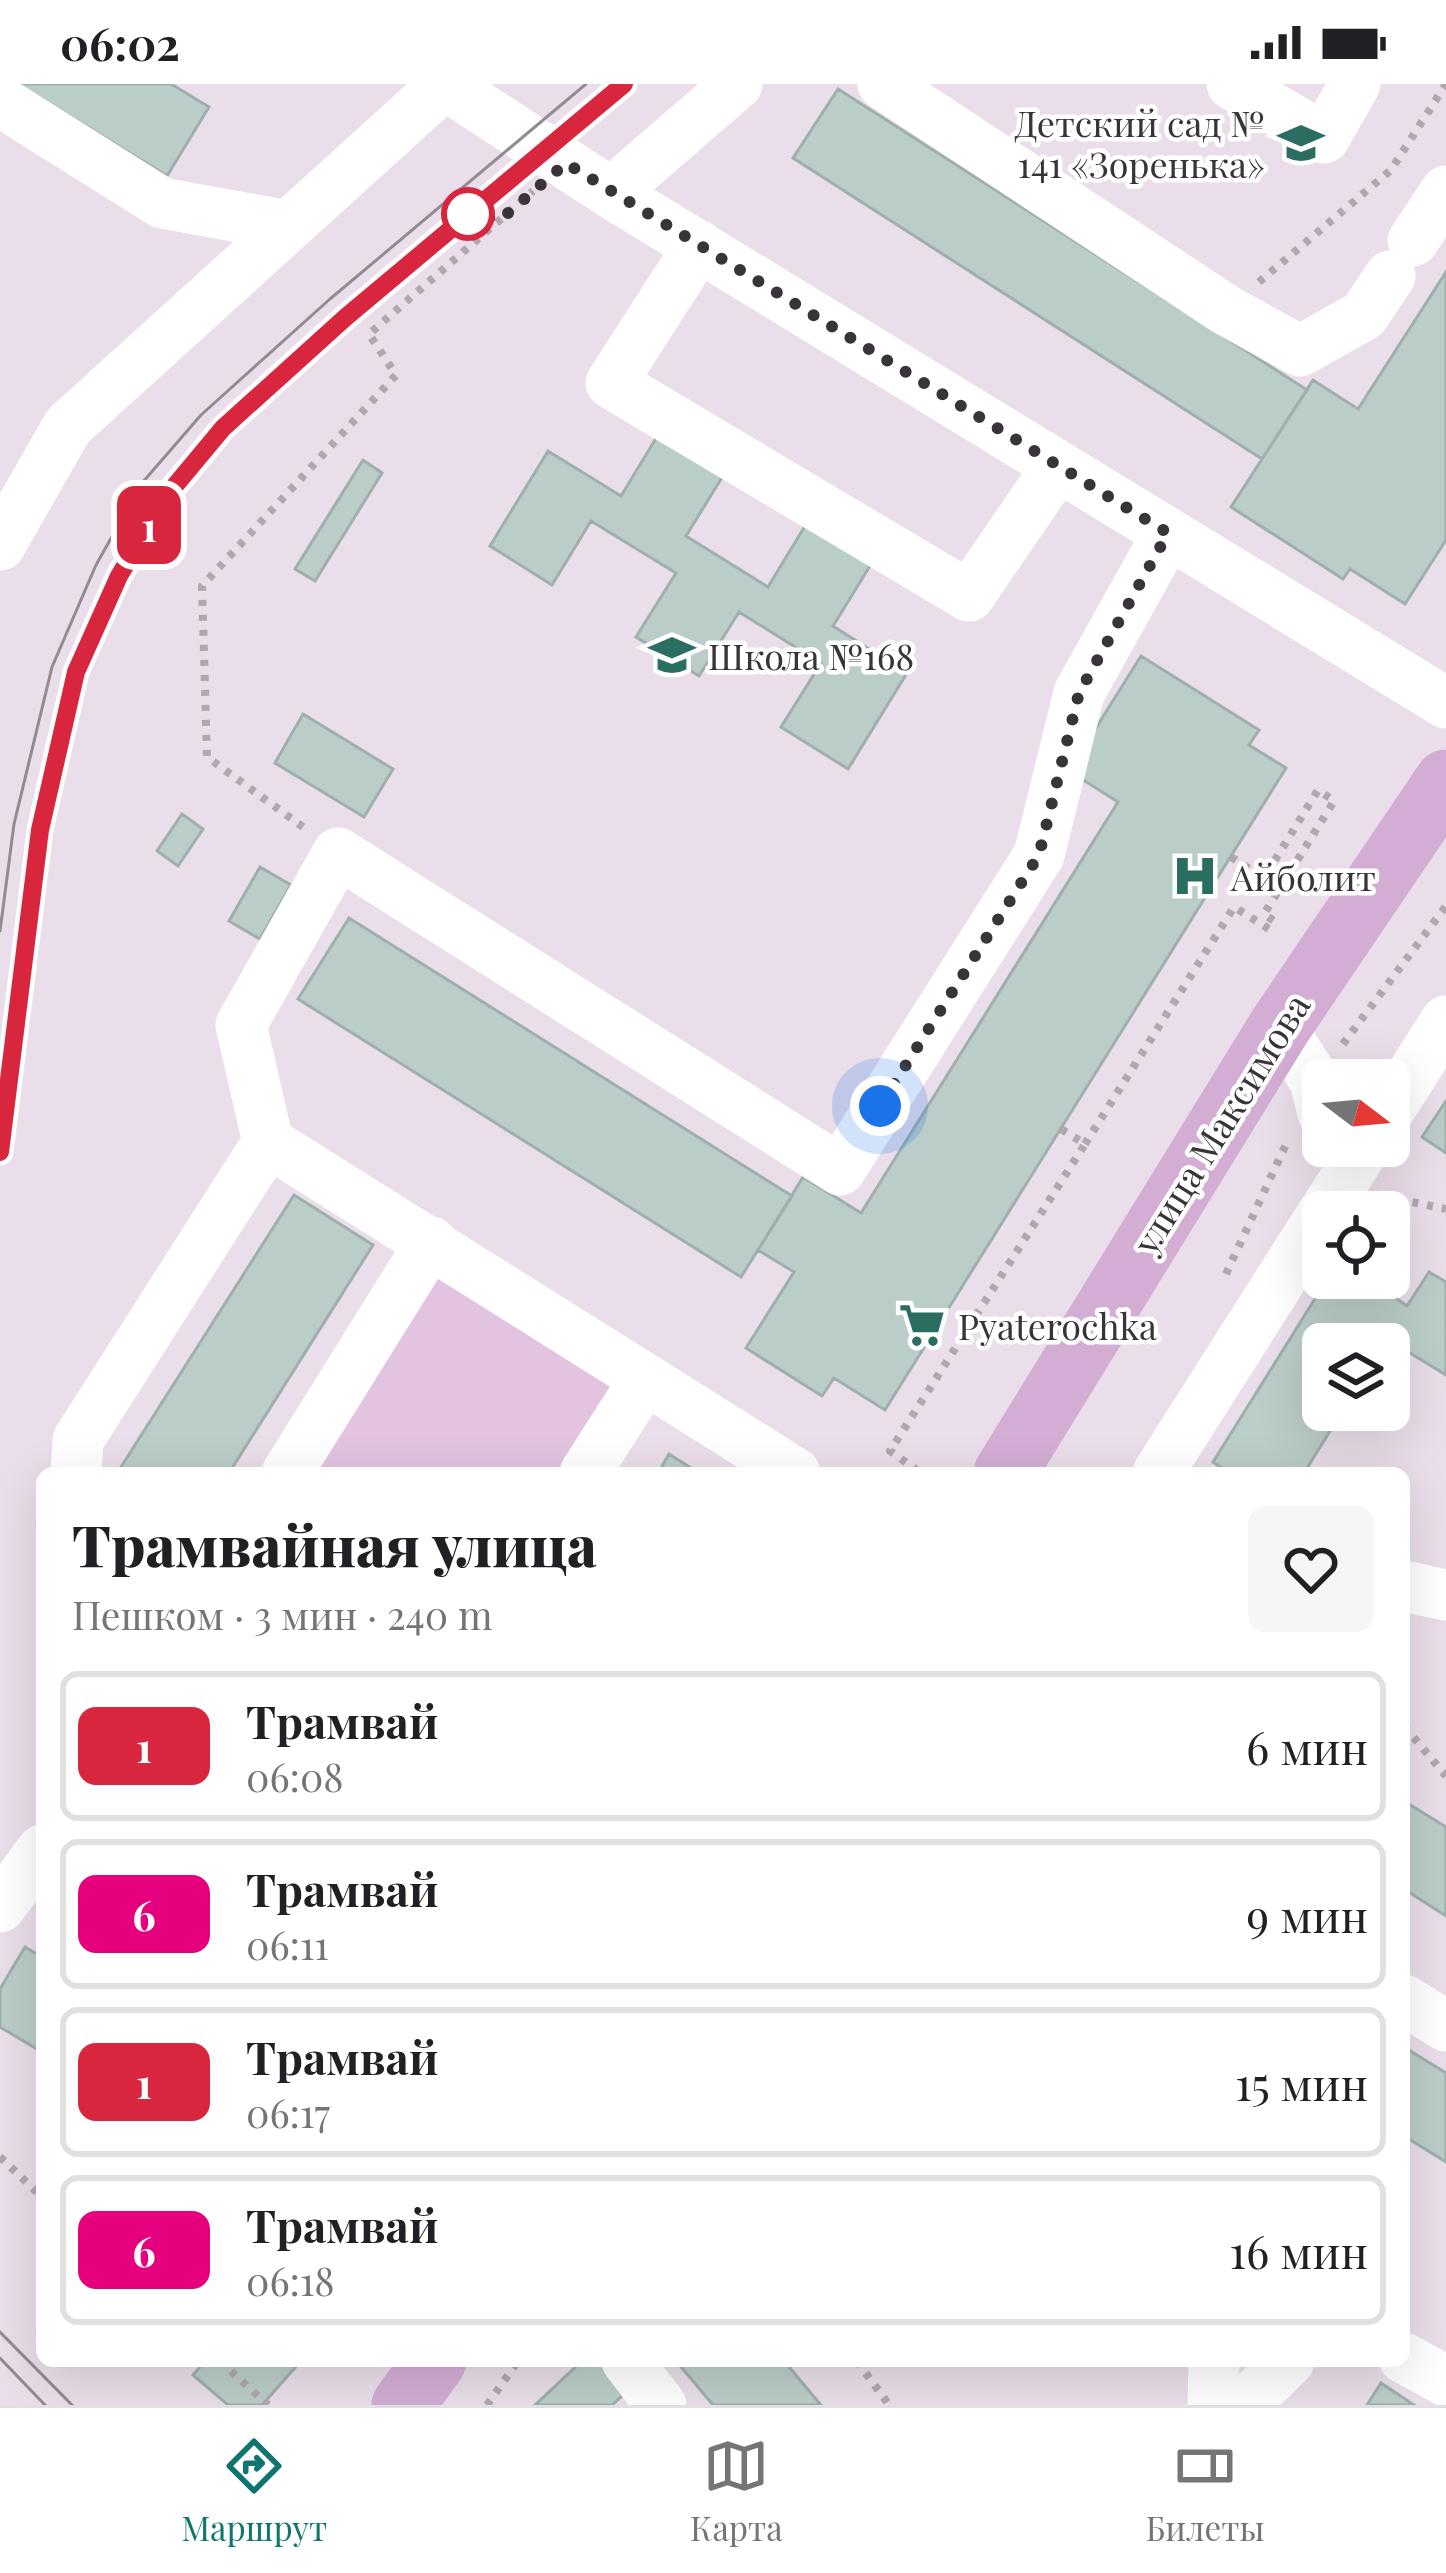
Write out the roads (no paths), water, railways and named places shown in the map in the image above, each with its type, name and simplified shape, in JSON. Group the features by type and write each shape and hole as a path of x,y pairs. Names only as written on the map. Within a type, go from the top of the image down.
{"main road":[{"name":"улица Максимова","path":"1009,1467 1280,1026 1446,781"}],"street":[{"path":"0,545 68,426 444,84 611,193 1446,703"},
{"path":"611,193 737,84"},
{"path":"883,84 1226,310 1300,351 1364,315 1446,191"},
{"path":"1232,84 1324,138 1355,84"},
{"path":"0,101 162,203 288,226"},
{"path":"699,246 611,383 969,596 1058,466"},
{"path":"76,1467 78,1440 268,1142 242,1025 338,853 840,1171 1039,855 1079,693 1168,533"},
{"path":"1410,1077 1446,1021"},
{"path":"1280,1026 1302,1066"},
{"path":"268,1142 785,1467"},
{"path":"1162,1467 1337,1181"},
{"path":"291,1467 430,1242"},
{"path":"589,1467 645,1379"},
{"path":"0,1907 36,1858"},
{"path":"1410,2004 1446,2026"},
{"path":"1410,2361 1446,2381"},
{"path":"632,2367 661,2405"},
{"path":"1213,2405 1214,2367"},
{"path":"1244,2405 1282,2367"}],"tram line":[{"path":"0,931 14,824 52,667 96,565 142,483 201,415 330,299 586,84"},
{"path":"0,1151 40,829 77,672 119,576 168,493 223,428 346,317 624,84"},
{"name":"1","path":"0,1152 40,830 76,672 119,576 168,494 223,428 346,317 624,84"},
{"path":"0,2332 72,2405"},
{"path":"0,2358 45,2405"}],"place":[{"name":"Детский сад № 141 «Зоренька»","path":"1301,143"},
{"name":"Школа №168","path":"672,655"},
{"name":"Айболит","path":"1195,876"},
{"name":"Pyaterochka","path":"922,1325"}]}
